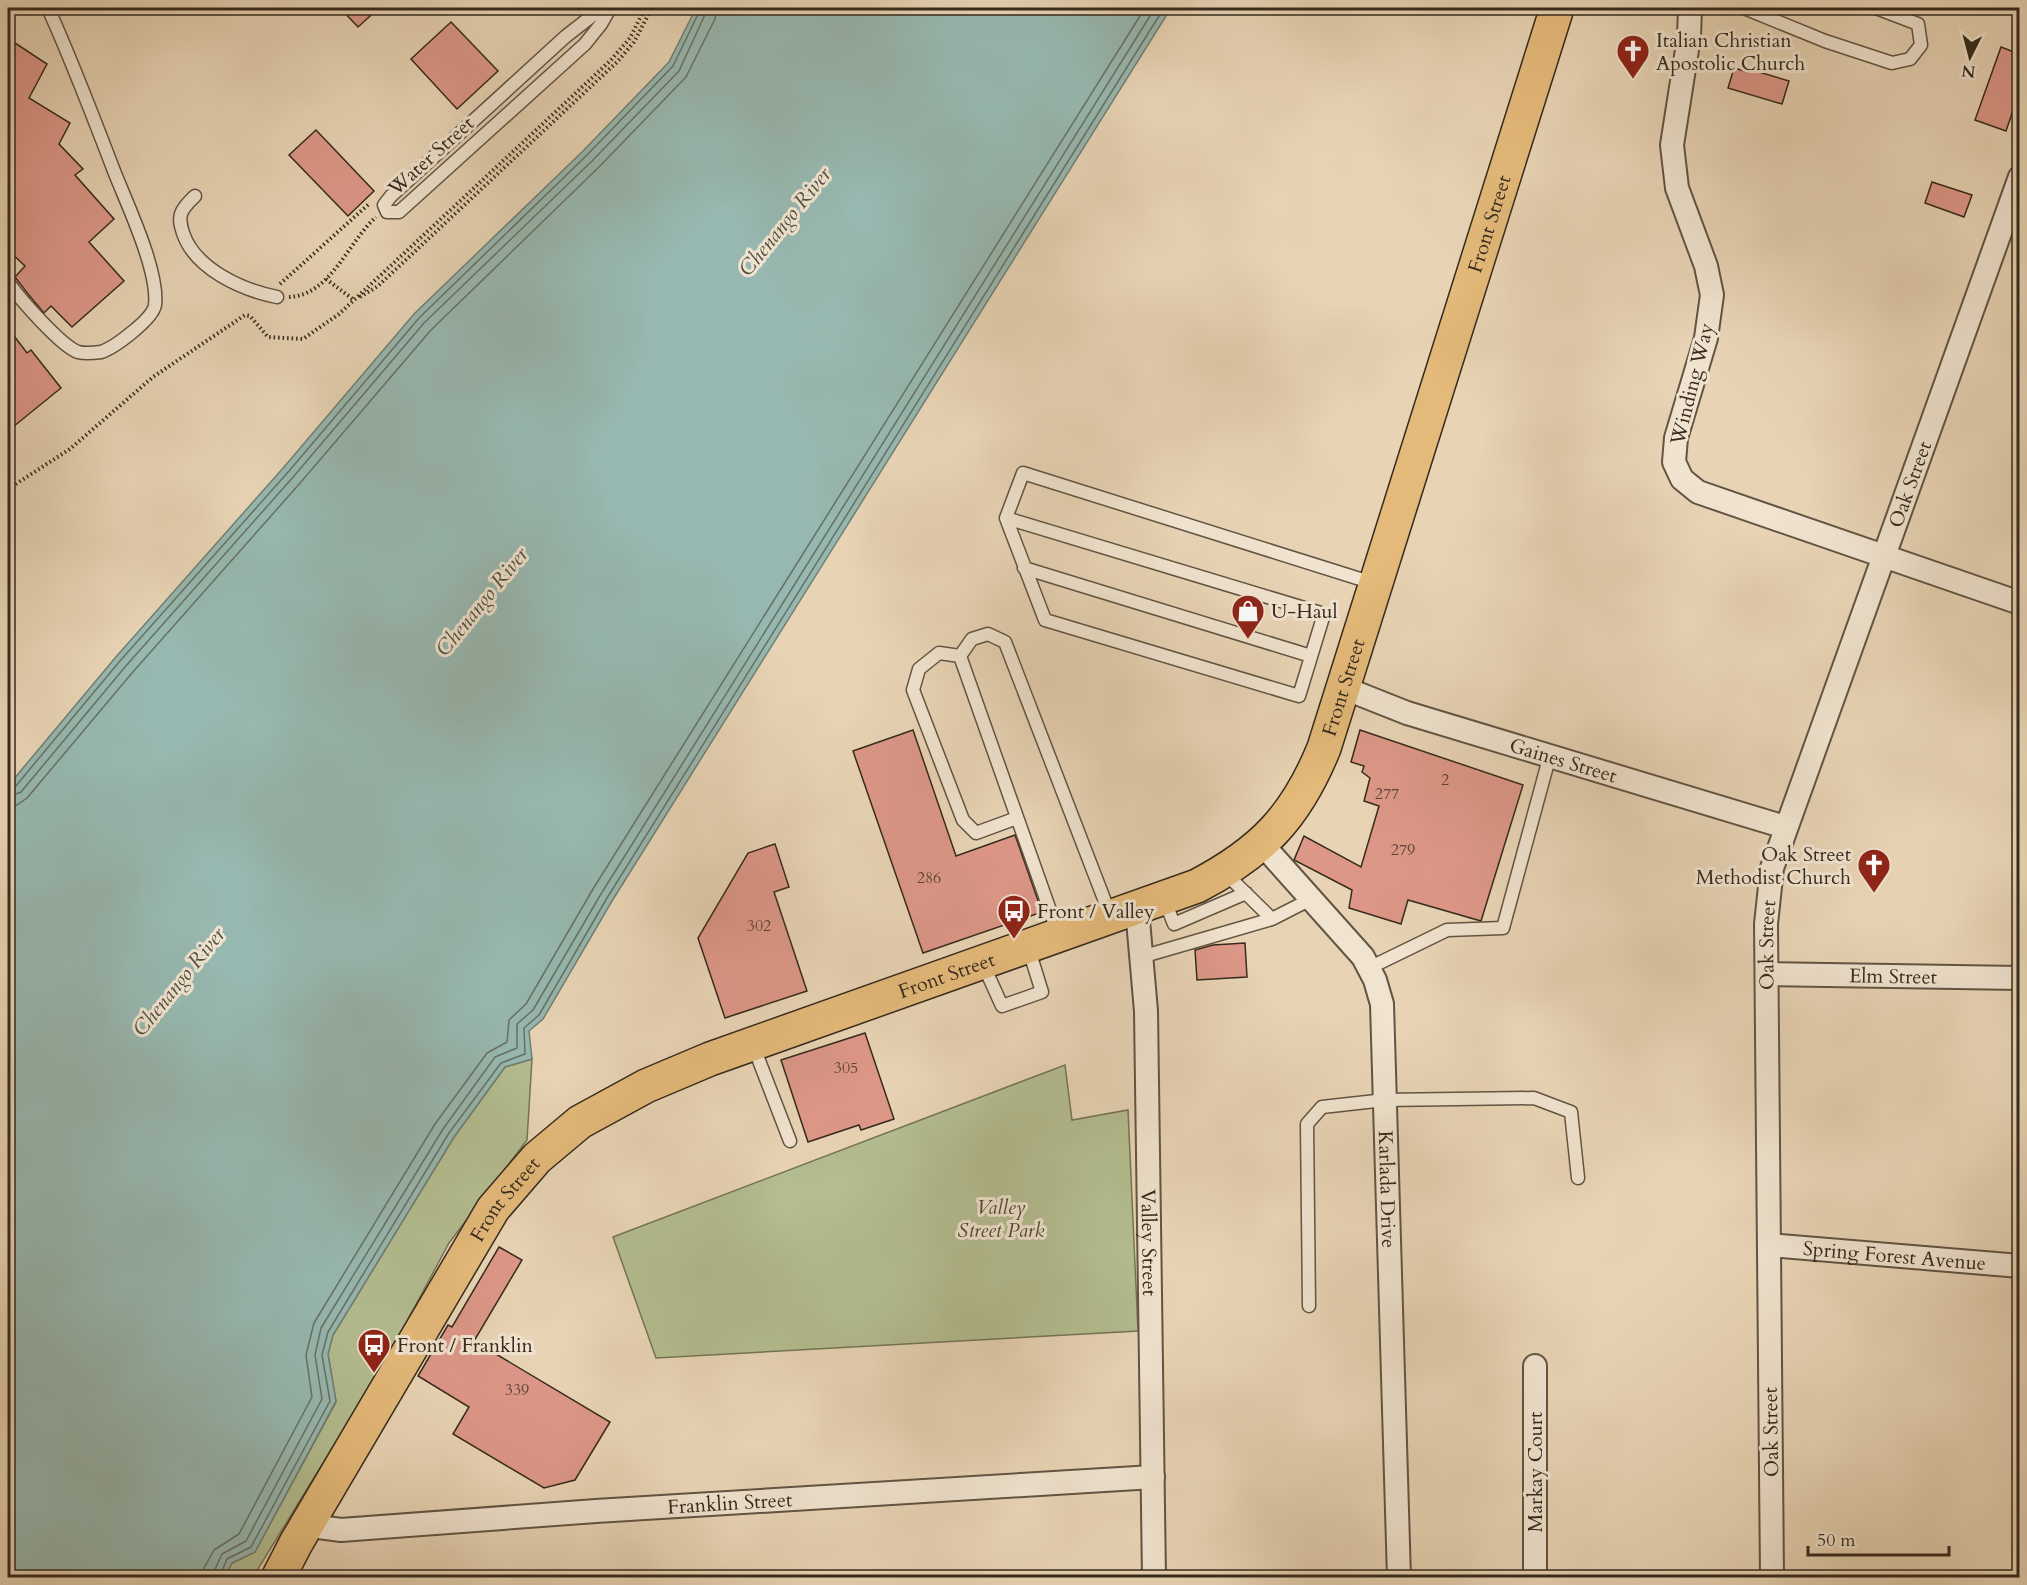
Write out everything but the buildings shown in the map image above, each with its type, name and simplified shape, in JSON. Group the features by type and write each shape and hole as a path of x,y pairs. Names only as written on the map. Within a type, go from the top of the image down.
{"main road":[{"name":"Front Street","path":"278,1578 308,1522 493,1209 537,1158 580,1122 646,1086 753,1044 1059,936 1146,912 1235,883 1262,844 1289,814 1314,774 1377,584 1557,8"}],"street":[{"name":"Winding Way","path":"1690,8 1689,37 1672,145 1677,188 1706,266 1712,295 1706,338 1676,438 1674,462 1682,479 1698,492 1883,556"},
{"name":"Oak Street","path":"1772,1578 1766,924 1772,868 2019,177"},
{"path":"1883,556 2019,603"},
{"name":"Gaines Street","path":"1344,688 1407,713 1785,827"},
{"name":"Karlada Drive","path":"1262,844 1363,957 1382,1004 1399,1578"},
{"name":"Valley Street","path":"1146,912 1141,957 1146,1011 1154,1578"},
{"name":"Elm Street","path":"1767,974 2019,978"},
{"name":"Spring Forest Avenue","path":"1769,1245 2019,1266"},
{"name":"Markay Court","path":"1535,1366 1535,1578"},
{"name":"Franklin Street","path":"308,1522 318,1527 341,1530 596,1511 1153,1477"}],"lane":[{"path":"8,282 51,330 68,345 83,352 101,351 112,346 148,319 155,303 140,235 72,61 48,8"},
{"name":"Water Street","path":"602,8 565,37 391,196 384,209 391,214 403,209 585,44 610,8"},
{"path":"1744,8 1825,41 1892,63 1910,59 1921,45 1918,24 1876,8"},
{"path":"195,196 184,207 180,217 188,246 193,253 206,265 235,282 277,297"},
{"path":"1006,518 1324,614 1299,696 1045,620 1006,518 1023,473 1377,584"},
{"path":"1024,568 1311,656"},
{"path":"960,656 972,639 988,634 1005,642 1146,912 1182,944"},
{"path":"960,656 939,653 919,669 913,690 963,820 976,833 1017,818"},
{"path":"960,656 1059,936"},
{"path":"1369,968 1447,930 1503,928 1550,755"},
{"path":"1235,883 1272,919"},
{"path":"1141,957 1272,919 1311,899"},
{"path":"983,963 1002,1006 1042,992 1028,947"},
{"path":"753,1044 789,1141"},
{"path":"1309,1306 1307,1124 1322,1107 1385,1101 1534,1098 1571,1112 1578,1178"}],"path":[{"path":"8,489 70,449 153,377 245,315 250,316 268,337 303,339 354,300 616,54 630,38 645,8"},
{"path":"354,300 378,286 618,61 634,42 652,8"},
{"path":"306,261 283,280 277,297 304,294 326,279 370,223 384,209"},
{"path":"326,279 354,300"}],"green space":[{"path":"532,1059 527,1140 449,1243 385,1362 253,1577 224,1578 232,1563 255,1552 336,1402 328,1354 333,1335 454,1137 505,1067"},
{"name":"Valley Street Park","path":"1065,1065 1072,1120 1128,1110 1138,1331 656,1358 613,1237"}],"water":[{"name":"Chenango River","path":"696,8 1171,8 612,901 543,1019 529,1031 532,1059 505,1067 454,1137 333,1335 328,1354 336,1401 255,1552 232,1563 224,1577 8,1577 8,786 115,658 284,467 414,314 583,151 669,62"}],"place":[{"name":"Italian Christian Apostolic Church","path":"1633,80"},
{"name":"U-Haul","path":"1248,640"},
{"name":"Oak Street Methodist Church","path":"1874,894"},
{"name":"Front / Valley","path":"1014,940"},
{"name":"Front / Franklin","path":"374,1374"}]}
